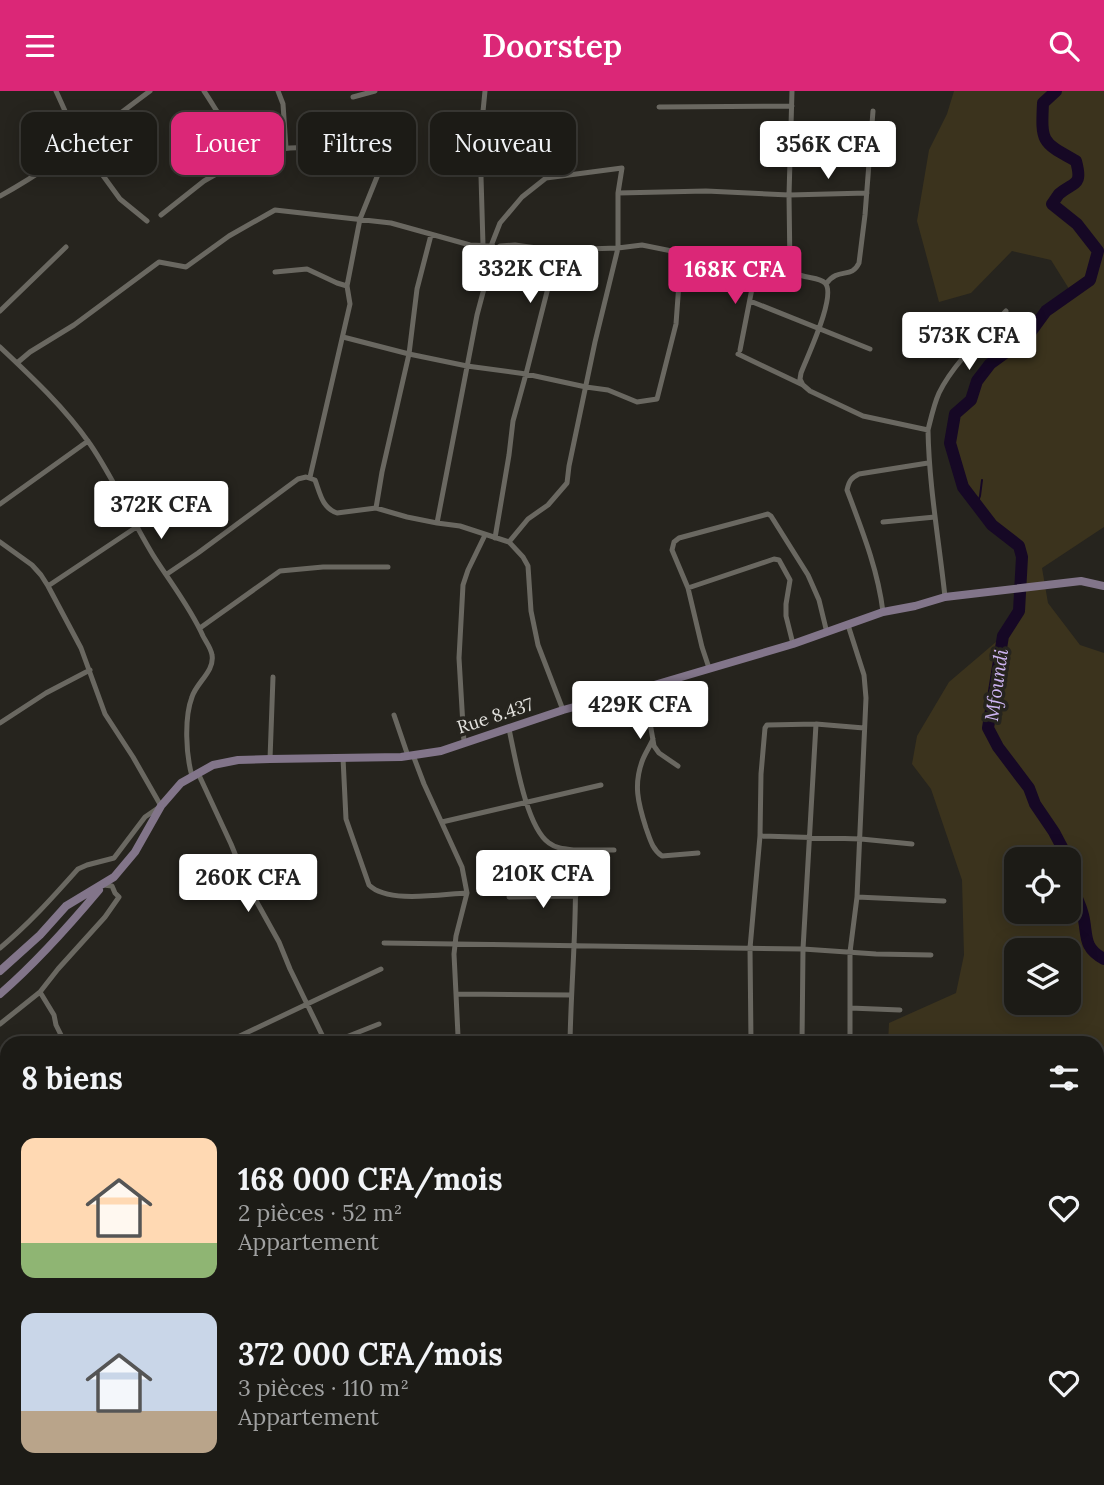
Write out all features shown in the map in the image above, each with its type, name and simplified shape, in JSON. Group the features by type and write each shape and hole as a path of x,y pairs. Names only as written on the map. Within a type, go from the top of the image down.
{"main road":[{"name":"Rue 8.437","path":"0,971 66,907 114,877 135,852 161,806 181,783 213,765 270,759 411,755 441,751 564,710 793,644 883,612 945,597 1012,589 1081,581 1104,586"},
{"name":"Rue 8.437","path":"0,994 23,975 103,885"}],"street":[{"path":"57,91 66,112"},
{"path":"122,112 150,91"},
{"path":"204,91 218,112"},
{"path":"278,91 283,104 286,148 372,152 381,157 383,162 360,219 347,286 350,304 310,477"},
{"path":"353,97 375,91"},
{"path":"483,245 480,142 485,91"},
{"path":"792,91 790,268 796,275 823,281 828,291 824,317 801,373 803,385"},
{"path":"659,107 792,106"},
{"path":"826,284 837,273 856,269 859,263 873,111"},
{"path":"491,246 500,223 522,197 546,179 622,168 618,193 618,248 567,484 548,505 528,519 509,542"},
{"path":"0,196 35,175"},
{"path":"103,175 120,199 147,221"},
{"path":"161,215 215,175"},
{"path":"618,193 867,193"},
{"path":"17,363 159,263 186,267 229,236 275,210 390,223 470,244 544,249 642,245 756,268 790,268"},
{"path":"376,508 409,354 417,289 431,235"},
{"path":"437,523 491,258 500,246"},
{"path":"0,311 66,247"},
{"path":"495,538 513,421 550,280 566,248"},
{"path":"343,337 467,366 608,390 636,402 657,399 676,324 679,283 685,254"},
{"path":"756,268 739,352 863,417 928,430"},
{"path":"275,272 307,269 347,286"},
{"path":"750,301 870,349"},
{"path":"945,597 928,463 928,430 938,394 944,383 1006,311"},
{"path":"0,347 54,400 88,441 153,555 193,613 212,654 212,661 192,694 189,765 232,844 249,888 279,942 324,1036"},
{"path":"0,504 88,441"},
{"path":"883,612 868,545 847,490 848,482 859,474 928,463"},
{"path":"167,574 298,479 306,477 315,480 325,506 337,513 376,508 407,517 460,526 509,542 528,566 531,611 538,645 564,710"},
{"path":"709,669 688,588 673,553 674,543 679,538 768,514 808,575 819,600 827,633"},
{"path":"883,522 936,517"},
{"path":"48,586 138,526"},
{"path":"464,743 459,658 463,585 485,535"},
{"path":"0,542 32,565 48,586 81,648 105,714 161,806 145,817 114,857 78,869 37,914 0,948"},
{"path":"688,588 774,559 779,560 790,580 786,615 793,644"},
{"path":"200,628 280,571 388,567"},
{"path":"848,625 866,687 861,839 850,952 850,1036"},
{"path":"0,723 90,670"},
{"path":"270,759 273,677"},
{"path":"644,688 654,746 659,753 678,766"},
{"path":"394,715 462,867 467,893 455,945 458,1036"},
{"path":"751,1036 750,948 760,836 765,728 767,725 816,724 864,728"},
{"path":"802,1036 803,949 816,724"},
{"path":"509,729 526,802 543,838 559,849 614,850"},
{"path":"653,739 642,761 636,792 650,839 662,856 698,853"},
{"path":"343,758 346,819 369,885 382,893 400,896 467,893"},
{"path":"442,822 601,785"},
{"path":"760,836 861,839 912,844"},
{"path":"570,1036 576,896 575,851"},
{"path":"0,1024 40,992 105,917 119,897 112,886 103,885"},
{"path":"509,897 576,896"},
{"path":"857,897 944,901"},
{"path":"384,943 803,949 904,956 931,955"},
{"path":"240,1036 381,969"},
{"path":"40,992 54,1015 60,1036"},
{"path":"456,994 571,995"},
{"path":"850,1008 900,1010"},
{"path":"347,1036 379,1024"}],"shaded area":[{"path":"954,91 1104,91 1104,527 1042,568 1048,603 1080,645 1104,653 1104,1036 888,1036 889,1023 956,993 964,955 962,880 931,789 912,764 917,736 949,682 1003,636 1019,611 1022,557 1019,546 992,525 963,487 950,443 955,414 971,400 977,381 990,364 1027,337 1046,311 1071,292 1051,260 1012,251 971,293 939,302 917,221 929,150 947,114"}],"waterway":[{"name":"Mfoundi","path":"1056,91 1043,103 1044,134 1050,145 1076,161 1078,179 1059,194 1052,204 1077,224 1098,251 1090,280 1046,311 1027,337 990,364 977,381 971,400 955,414 950,443 963,487 992,525 1019,546 1022,557 1019,611 1003,636 988,728 998,747 1029,788 1035,804 1062,847"},
{"path":"977,504 982,480"},
{"name":"Mfoundi","path":"1081,908 1089,945 1104,959"}]}
